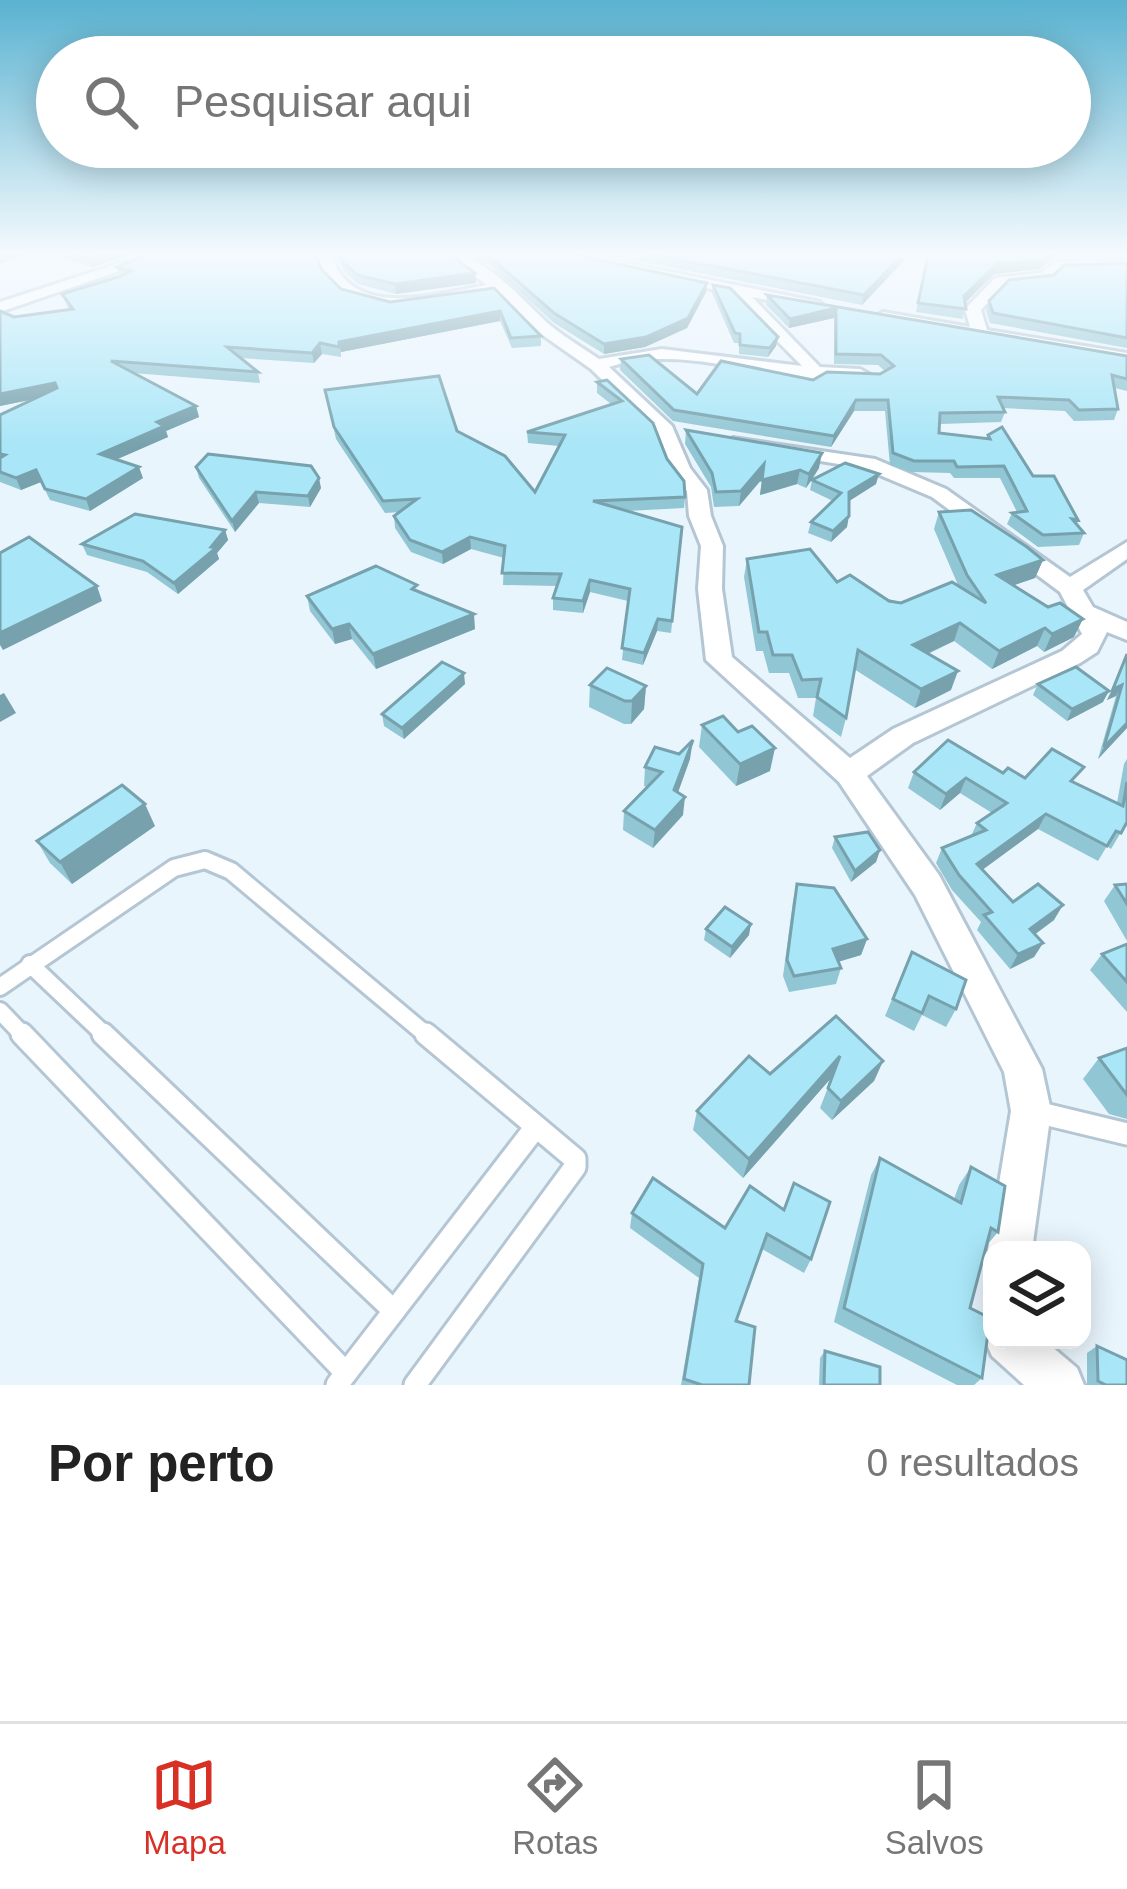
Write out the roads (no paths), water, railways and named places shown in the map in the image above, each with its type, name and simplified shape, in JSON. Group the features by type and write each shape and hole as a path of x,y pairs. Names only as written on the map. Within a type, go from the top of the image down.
{"street":[{"path":"535,317 675,431 680,470 697,490 700,516 712,546 710,589 719,660 850,774 936,902 1023,1069 1031,1111 1011,1241"},
{"path":"764,317 816,373"},
{"path":"876,317 1127,358"},
{"path":"975,317 980,331"},
{"path":"597,364 625,356 702,357 816,373 878,374"},
{"path":"724,440 829,454 897,474 963,507 1070,587 1095,634 1088,646 903,736 850,774"},
{"path":"1070,587 1127,549"},
{"path":"1085,614 1127,632"},
{"path":"1018,1349 1060,1385"}],"lane":[{"path":"0,987 174,868 205,860 231,871 577,1163 415,1385"},
{"path":"30,964 394,1311"},
{"path":"0,1012 342,1379 535,1128"},
{"path":"1031,1111 1127,1134"}]}
